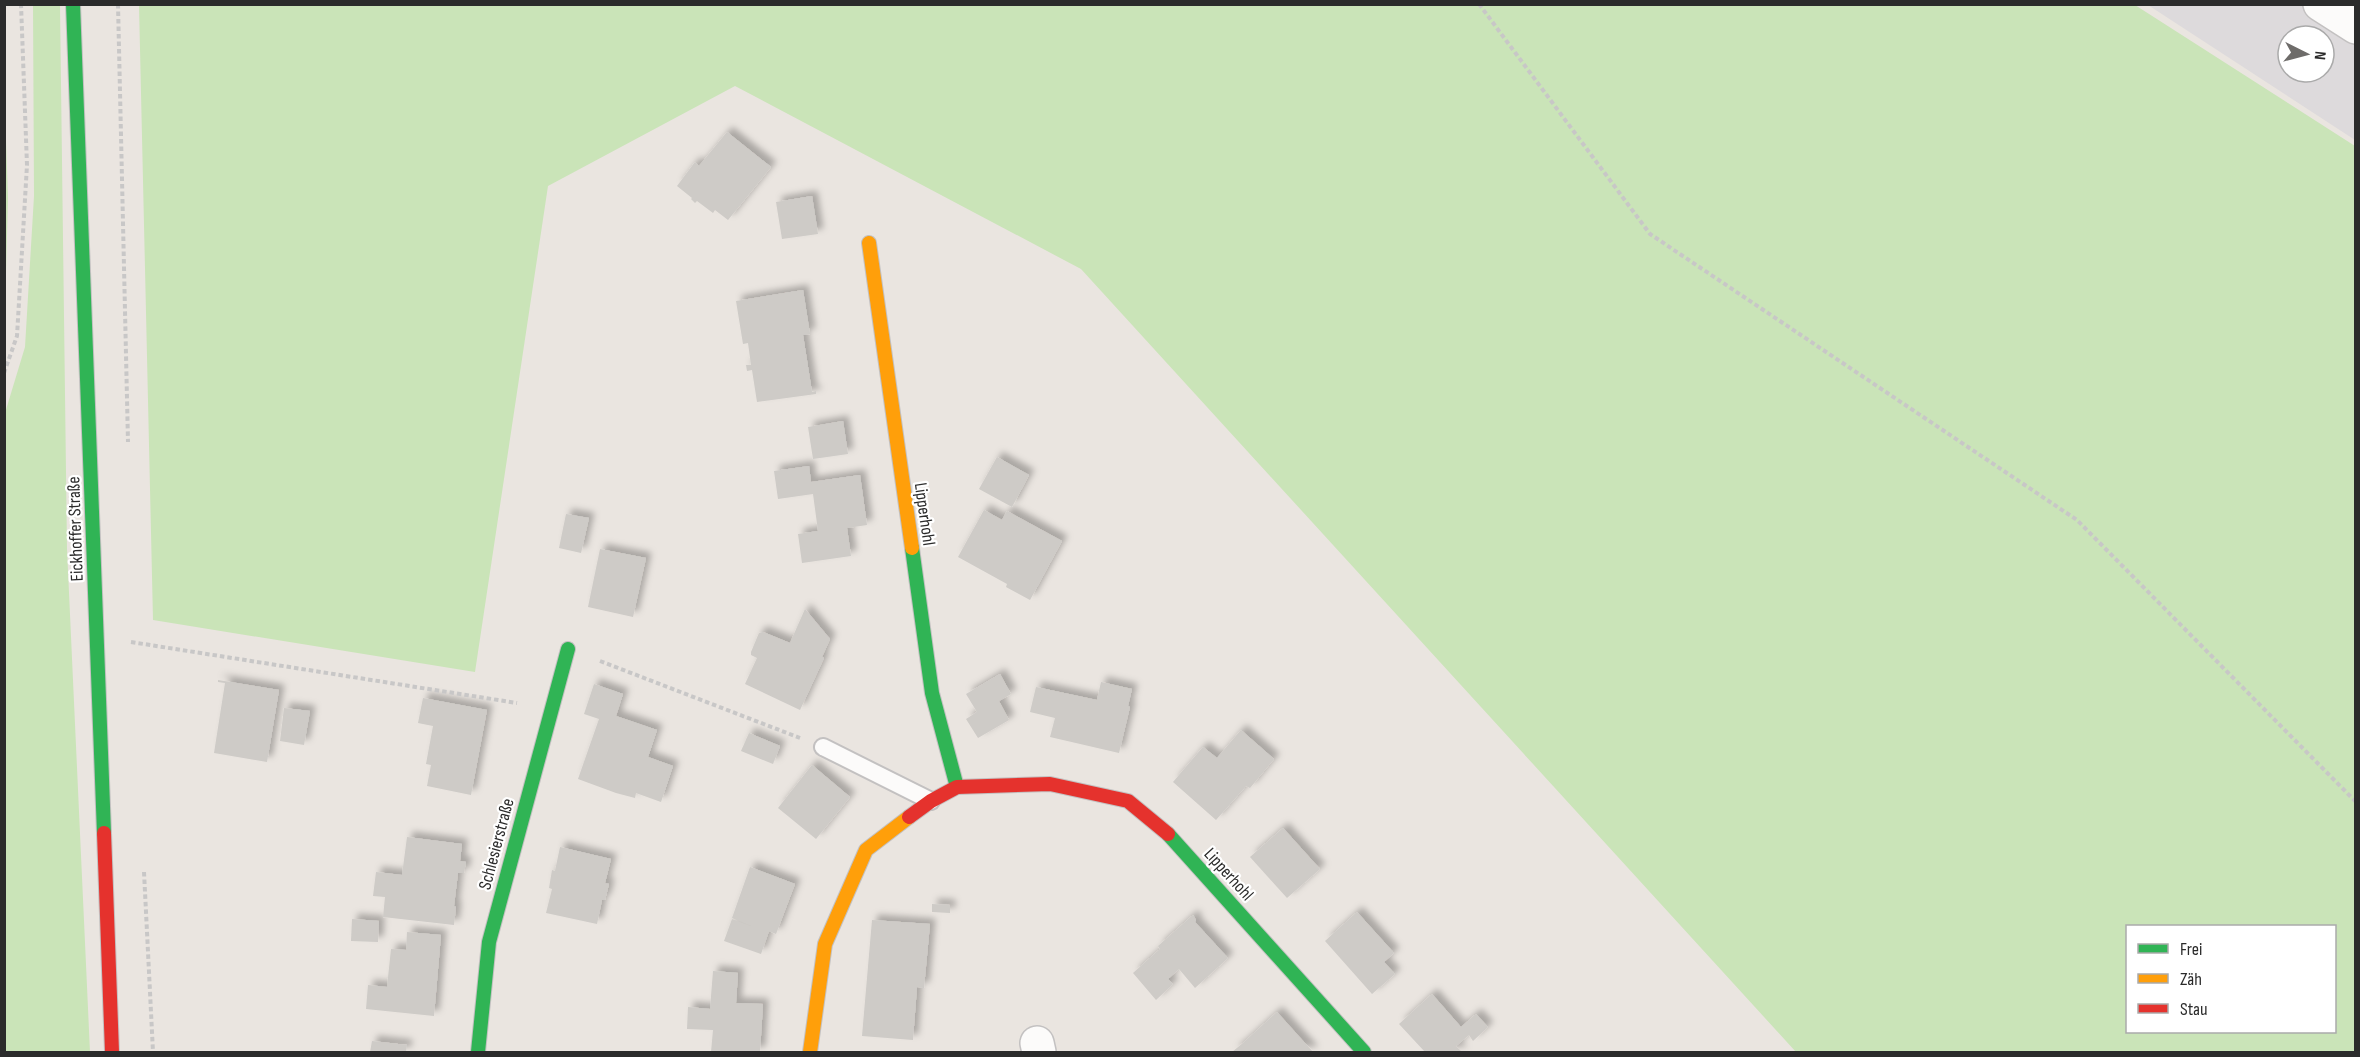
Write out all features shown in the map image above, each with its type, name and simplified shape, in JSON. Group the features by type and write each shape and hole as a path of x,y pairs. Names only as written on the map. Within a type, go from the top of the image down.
{"street":[{"name":"Eickhoffer Straße","path":"73,4 112,1053"},
{"path":"2320,4 2355,27"},
{"name":"Lipperhohl","path":"869,243 932,693 957,787"},
{"name":"Schlesierstraße","path":"478,1053 489,942 568,649"},
{"name":"Lipperhohl","path":"810,1053 825,944 866,850 931,801 957,787 1050,784 1128,801 1168,834 1364,1053"}],"lane":[{"path":"823,747 931,801"}],"path":[{"path":"4,373 17,336 27,165 21,4"},
{"path":"118,4 128,442"},
{"path":"1479,4 1650,234 2077,520 2355,802"},
{"path":"132,631 133,654"},
{"path":"97,638 552,708"},
{"path":"568,649 823,747"},
{"path":"144,865 153,1053"}],"shaded area":[{"path":"2148,5 2355,5 2355,140"}],"green space":[{"path":"33,5 60,5 67,549 90,1052 5,1052 5,413 25,347 34,196"},
{"path":"139,5 2135,5 2355,146 2355,1052 1796,1052 1081,269 735,86 548,186 475,672 153,620"},
{"path":"5,111 8,198 4,311"}],"building":[{"path":"727,132 771,167 728,220 715,210 713,213 697,201 695,203 677,186 695,162 699,166"},
{"path":"812,196 818,234 782,239 776,202"},
{"path":"803,290 810,334 803,335 812,392 816,391 816,394 757,402 752,370 747,371 746,365 751,365 748,343 743,344 736,301"},
{"path":"843,421 848,454 813,459 808,427"},
{"path":"997,457 1029,475 1012,507 979,489"},
{"path":"809,466 811,482 860,475 867,525 847,528 851,556 802,563 798,534 818,531 813,494 778,499 774,471"},
{"path":"984,510 1002,520 1007,511 1062,541 1030,600 1006,587 1007,584 958,557"},
{"path":"566,514 589,518 581,553 559,548"},
{"path":"600,549 646,558 633,617 588,607"},
{"path":"805,609 830,639 822,657 824,658 800,710 745,684 757,658 751,655 751,652 759,633 763,632 790,643"},
{"path":"1000,674 1011,694 999,701 1009,720 978,738 966,719 977,712 966,694"},
{"path":"218,680 279,690 267,762 214,753 225,683 218,682"},
{"path":"1101,682 1132,689 1119,753 1050,737 1055,718 1030,712 1036,687 1097,700"},
{"path":"594,684 623,694 616,716 657,730 648,757 673,766 661,802 636,793 635,798 616,793 578,779 599,719 584,714"},
{"path":"423,698 487,710 471,795 427,786 431,765 426,764 433,726 418,723"},
{"path":"284,708 310,711 304,745 280,741"},
{"path":"1241,730 1274,759 1250,788 1246,786 1216,820 1173,782 1203,747 1217,758"},
{"path":"749,733 780,746 773,764 741,751"},
{"path":"812,765 850,797 816,839 778,808"},
{"path":"1283,828 1320,869 1287,898 1250,857"},
{"path":"407,837 462,844 460,861 466,862 464,873 458,873 454,925 383,917 385,897 373,896 376,872 402,875"},
{"path":"560,847 611,859 605,883 609,884 605,900 602,900 597,924 546,913 552,889 549,888 552,870 555,871"},
{"path":"750,867 795,884 776,934 769,931 761,954 724,941 732,919 751,926 732,918"},
{"path":"932,904 950,905 950,913 932,912"},
{"path":"1357,912 1394,953 1384,962 1395,974 1372,994 1325,941"},
{"path":"1193,915 1195,922 1228,958 1195,988 1179,969 1168,979 1173,984 1156,1000 1133,973 1160,949 1158,946"},
{"path":"352,919 379,921 378,942 351,941"},
{"path":"872,920 930,924 924,988 917,987 913,1040 862,1036"},
{"path":"407,932 441,935 434,1016 366,1009 368,985 387,987 391,949 406,950"},
{"path":"713,971 738,973 736,1003 763,1004 760,1052 711,1052 713,1030 687,1029 688,1007 710,1009"},
{"path":"1432,994 1461,1027 1476,1014 1488,1027 1473,1041 1469,1035 1456,1046 1462,1052 1425,1052 1399,1024"},
{"path":"1277,1012 1313,1052 1232,1052 1243,1043"},
{"path":"372,1041 407,1045 406,1052 370,1052"}],"traffic: fast":[{"path":"73,4 104,833"},
{"path":"912,548 932,693 957,787"},
{"path":"478,1052 489,942 568,649"},
{"path":"1168,834 1364,1052"}],"traffic: slow":[{"path":"869,243 912,548"},
{"path":"810,1052 825,944 866,850 909,817"}],"traffic: jam":[{"path":"909,817 931,801 957,787 1050,784 1128,801 1168,834"},
{"path":"104,833 112,1052"}]}
